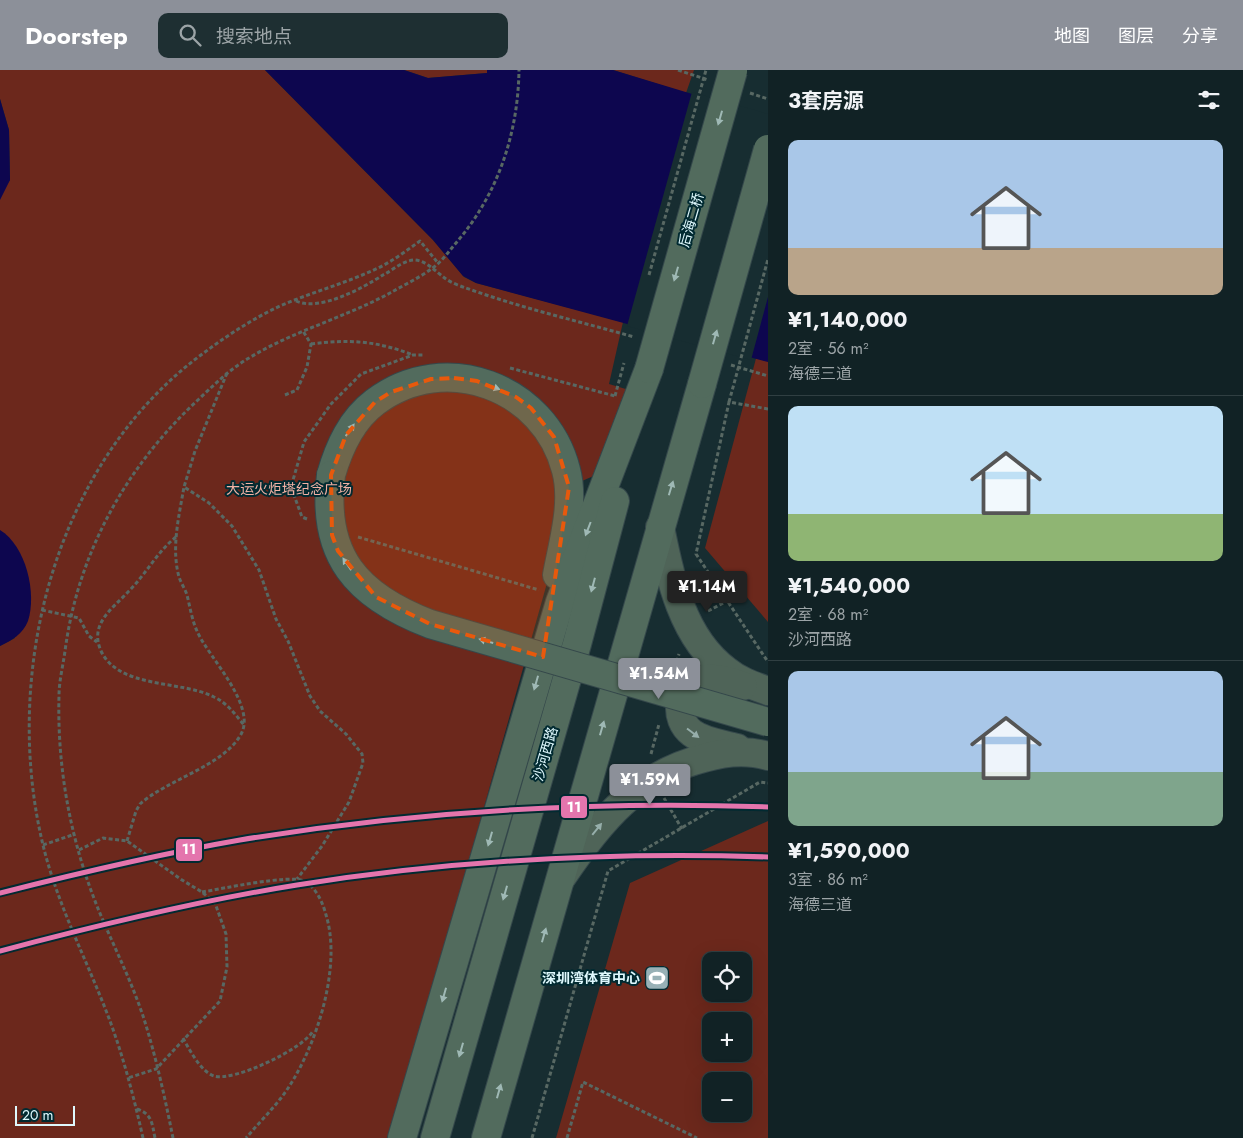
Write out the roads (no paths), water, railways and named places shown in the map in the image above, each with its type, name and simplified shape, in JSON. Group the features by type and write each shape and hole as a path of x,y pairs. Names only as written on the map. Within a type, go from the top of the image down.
{"main road":[{"name":"后海二桥","path":"638,363 733,70"},
{"path":"486,1138 768,149"},
{"path":"402,1138 545,652 638,363"},
{"name":"沙河西路","path":"435,1138 577,644 638,363"},
{"path":"545,652 567,518 569,487 567,471 558,446 545,423 531,408 516,397 477,382 454,378 430,379 409,384 375,402 346,435 331,475 328,517 338,551 362,584 390,607 430,624 768,722"},
{"path":"660,527 674,589 687,622 699,640 726,671 768,692"},
{"path":"764,755 694,734 683,722 680,707 684,692 701,680 719,679 768,692"},
{"path":"558,883 602,824 632,794 653,778 676,767 716,754 764,755"}],"place":[{"name":"深圳湾体育中心","path":"657,978"}],"park label":[{"name":"大运火炬塔纪念广场","path":"289,489"}]}
